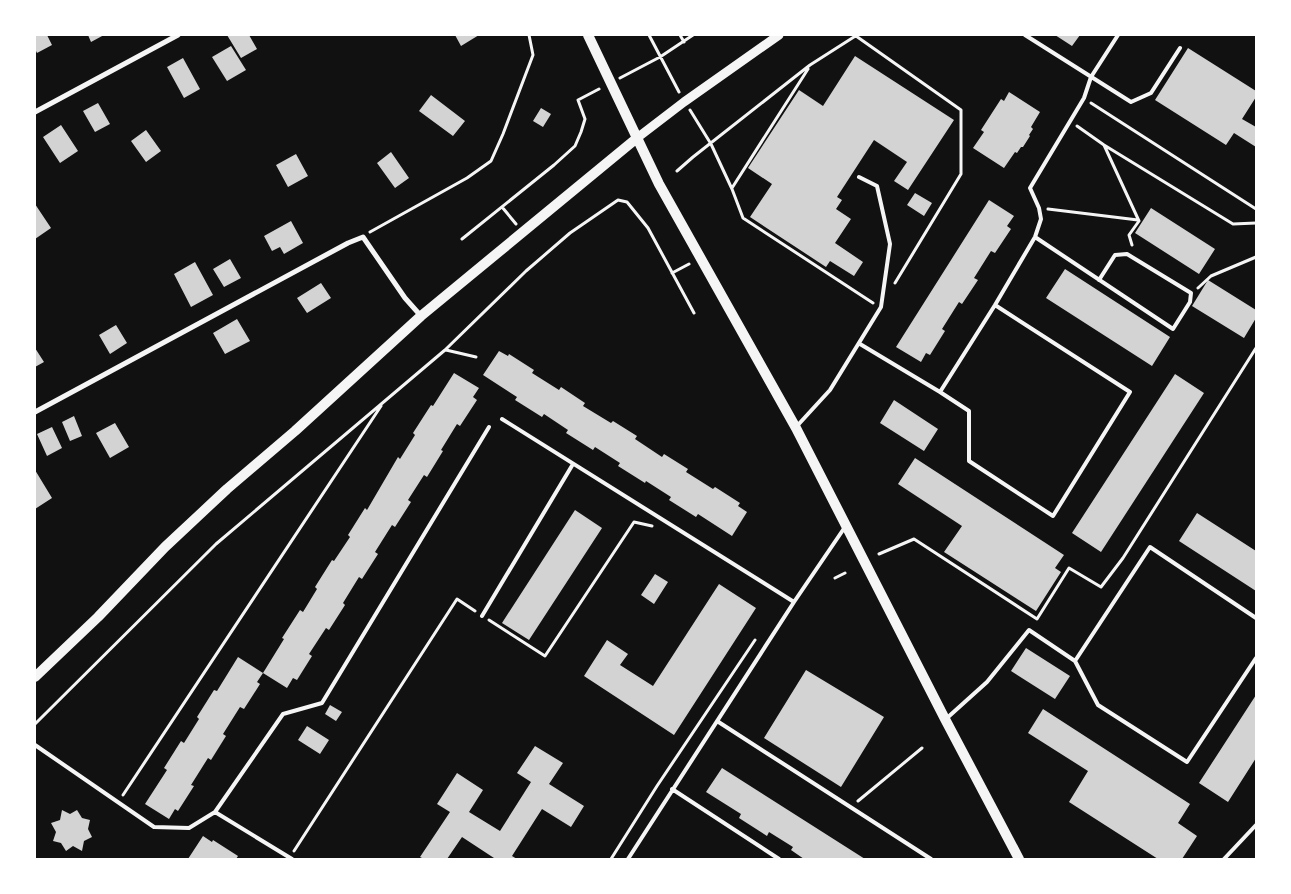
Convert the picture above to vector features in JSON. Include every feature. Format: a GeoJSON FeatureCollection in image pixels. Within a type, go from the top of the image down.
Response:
{"type":"FeatureCollection","features":[{"type":"Feature","properties":{"kind":"main road"},"geometry":{"type":"LineString","coordinates":[[588,35],[659,184],[796,428],[1019,859]]}},
{"type":"Feature","properties":{"kind":"main road"},"geometry":{"type":"LineString","coordinates":[[35,677],[220,496],[295,431],[420,316],[637,138]]}},
{"type":"Feature","properties":{"kind":"street"},"geometry":{"type":"LineString","coordinates":[[35,112],[178,35]]}},
{"type":"Feature","properties":{"kind":"street"},"geometry":{"type":"LineString","coordinates":[[637,138],[684,102],[780,35]]}},
{"type":"Feature","properties":{"kind":"street"},"geometry":{"type":"LineString","coordinates":[[35,412],[348,243],[363,237],[405,298],[420,316]]}},
{"type":"Feature","properties":{"kind":"lane"},"geometry":{"type":"LineString","coordinates":[[1025,35],[1131,102],[1151,93],[1180,48]]}},
{"type":"Feature","properties":{"kind":"lane"},"geometry":{"type":"LineString","coordinates":[[940,392],[1035,237],[1041,220],[1039,208],[1030,188],[1084,98],[1091,77],[1118,35]]}},
{"type":"Feature","properties":{"kind":"lane"},"geometry":{"type":"LineString","coordinates":[[796,428],[830,390],[860,344],[880,307],[890,244],[878,186],[859,177]]}},
{"type":"Feature","properties":{"kind":"lane"},"geometry":{"type":"LineString","coordinates":[[1035,237],[1173,329],[1190,302],[1191,293],[1127,254],[1115,255],[1100,280]]}},
{"type":"Feature","properties":{"kind":"lane"},"geometry":{"type":"LineString","coordinates":[[860,344],[969,411],[969,461],[1053,516],[1130,392],[995,305]]}},
{"type":"Feature","properties":{"kind":"lane"},"geometry":{"type":"LineString","coordinates":[[502,419],[794,602]]}},
{"type":"Feature","properties":{"kind":"lane"},"geometry":{"type":"LineString","coordinates":[[35,745],[154,827],[189,828],[215,812],[283,714],[322,703],[490,427]]}},
{"type":"Feature","properties":{"kind":"lane"},"geometry":{"type":"LineString","coordinates":[[482,616],[573,464]]}},
{"type":"Feature","properties":{"kind":"lane"},"geometry":{"type":"LineString","coordinates":[[628,859],[846,525]]}},
{"type":"Feature","properties":{"kind":"lane"},"geometry":{"type":"LineString","coordinates":[[1075,661],[1150,547],[1256,618]]}},
{"type":"Feature","properties":{"kind":"lane"},"geometry":{"type":"LineString","coordinates":[[945,719],[987,682],[1029,630],[1075,661],[1098,705],[1187,762],[1256,658]]}},
{"type":"Feature","properties":{"kind":"lane"},"geometry":{"type":"LineString","coordinates":[[717,721],[931,859]]}},
{"type":"Feature","properties":{"kind":"lane"},"geometry":{"type":"LineString","coordinates":[[672,790],[779,859]]}},
{"type":"Feature","properties":{"kind":"lane"},"geometry":{"type":"LineString","coordinates":[[215,812],[291,858]]}},
{"type":"Feature","properties":{"kind":"lane"},"geometry":{"type":"LineString","coordinates":[[1224,859],[1256,825]]}},
{"type":"Feature","properties":{"kind":"path"},"geometry":{"type":"LineString","coordinates":[[363,237],[468,178],[491,161],[533,56],[529,35]]}},
{"type":"Feature","properties":{"kind":"path"},"geometry":{"type":"LineString","coordinates":[[680,35],[684,42]]}},
{"type":"Feature","properties":{"kind":"path"},"geometry":{"type":"LineString","coordinates":[[462,239],[575,146],[585,119],[578,100],[632,72],[693,35]]}},
{"type":"Feature","properties":{"kind":"path"},"geometry":{"type":"LineString","coordinates":[[677,172],[693,156],[810,65],[857,35],[960,110],[961,174],[880,307],[742,218],[732,189],[810,65]]}},
{"type":"Feature","properties":{"kind":"path"},"geometry":{"type":"LineString","coordinates":[[1084,98],[1256,209]]}},
{"type":"Feature","properties":{"kind":"path"},"geometry":{"type":"LineString","coordinates":[[1070,121],[1104,145],[1233,224],[1256,223]]}},
{"type":"Feature","properties":{"kind":"path"},"geometry":{"type":"LineString","coordinates":[[1104,145],[1139,220]]}},
{"type":"Feature","properties":{"kind":"path"},"geometry":{"type":"LineString","coordinates":[[35,724],[216,544],[445,350],[526,271],[570,233],[618,200],[627,202],[648,228],[694,313]]}},
{"type":"Feature","properties":{"kind":"path"},"geometry":{"type":"LineString","coordinates":[[502,207],[522,232]]}},
{"type":"Feature","properties":{"kind":"path"},"geometry":{"type":"LineString","coordinates":[[1039,208],[1139,220]]}},
{"type":"Feature","properties":{"kind":"path"},"geometry":{"type":"LineString","coordinates":[[1131,244],[1129,235],[1139,220]]}},
{"type":"Feature","properties":{"kind":"path"},"geometry":{"type":"LineString","coordinates":[[1191,284],[1198,288],[1211,276],[1256,257]]}},
{"type":"Feature","properties":{"kind":"path"},"geometry":{"type":"LineString","coordinates":[[672,273],[700,258]]}},
{"type":"Feature","properties":{"kind":"path"},"geometry":{"type":"LineString","coordinates":[[879,554],[914,539],[1037,619],[1069,568],[1101,587],[1128,550],[1256,348]]}},
{"type":"Feature","properties":{"kind":"path"},"geometry":{"type":"LineString","coordinates":[[445,350],[476,357]]}},
{"type":"Feature","properties":{"kind":"path"},"geometry":{"type":"LineString","coordinates":[[124,795],[384,402]]}},
{"type":"Feature","properties":{"kind":"path"},"geometry":{"type":"LineString","coordinates":[[291,858],[457,599],[544,656],[634,522],[659,528]]}},
{"type":"Feature","properties":{"kind":"path"},"geometry":{"type":"LineString","coordinates":[[835,578],[845,573]]}},
{"type":"Feature","properties":{"kind":"path"},"geometry":{"type":"LineString","coordinates":[[612,859],[663,778],[756,639]]}},
{"type":"Feature","properties":{"kind":"path"},"geometry":{"type":"LineString","coordinates":[[857,801],[922,748]]}},
{"type":"Feature","properties":{"kind":"building"},"geometry":{"type":"Polygon","coordinates":[[[35,35],[47,35],[52,45],[37,53],[35,49],[35,35]]]}},
{"type":"Feature","properties":{"kind":"building"},"geometry":{"type":"Polygon","coordinates":[[[88,35],[104,35],[91,42],[88,35]]]}},
{"type":"Feature","properties":{"kind":"building"},"geometry":{"type":"Polygon","coordinates":[[[227,35],[249,35],[257,49],[241,58],[227,35]]]}},
{"type":"Feature","properties":{"kind":"building"},"geometry":{"type":"Polygon","coordinates":[[[455,35],[479,35],[461,46],[455,35]]]}},
{"type":"Feature","properties":{"kind":"building"},"geometry":{"type":"Polygon","coordinates":[[[1055,35],[1080,35],[1072,46],[1055,35]]]}},
{"type":"Feature","properties":{"kind":"building"},"geometry":{"type":"Polygon","coordinates":[[[231,46],[246,70],[227,81],[212,57],[231,46]]]}},
{"type":"Feature","properties":{"kind":"building"},"geometry":{"type":"Polygon","coordinates":[[[1188,48],[1256,91],[1256,97],[1242,119],[1256,127],[1256,147],[1234,133],[1226,145],[1155,100],[1188,48]]]}},
{"type":"Feature","properties":{"kind":"building"},"geometry":{"type":"Polygon","coordinates":[[[855,56],[954,120],[908,190],[894,181],[907,162],[874,140],[837,197],[842,200],[836,209],[851,219],[835,243],[863,262],[854,276],[830,261],[826,267],[750,217],[772,184],[748,168],[799,90],[823,106],[855,56]]]}},
{"type":"Feature","properties":{"kind":"building"},"geometry":{"type":"Polygon","coordinates":[[[183,58],[200,89],[184,98],[167,67],[183,58]]]}},
{"type":"Feature","properties":{"kind":"building"},"geometry":{"type":"Polygon","coordinates":[[[1009,92],[1040,112],[1031,127],[1033,129],[1023,147],[1017,153],[1015,152],[1004,168],[973,148],[984,132],[981,130],[1001,99],[1004,101],[1009,92]]]}},
{"type":"Feature","properties":{"kind":"building"},"geometry":{"type":"Polygon","coordinates":[[[431,95],[465,121],[453,136],[419,111],[431,95]]]}},
{"type":"Feature","properties":{"kind":"building"},"geometry":{"type":"Polygon","coordinates":[[[98,103],[110,124],[95,132],[83,111],[98,103]]]}},
{"type":"Feature","properties":{"kind":"building"},"geometry":{"type":"Polygon","coordinates":[[[541,108],[551,114],[543,127],[533,121],[541,108]]]}},
{"type":"Feature","properties":{"kind":"building"},"geometry":{"type":"Polygon","coordinates":[[[61,125],[78,151],[60,163],[43,137],[61,125]]]}},
{"type":"Feature","properties":{"kind":"building"},"geometry":{"type":"Polygon","coordinates":[[[146,130],[161,151],[146,162],[131,141],[146,130]]]}},
{"type":"Feature","properties":{"kind":"building"},"geometry":{"type":"Polygon","coordinates":[[[391,152],[409,178],[395,188],[377,163],[391,152]]]}},
{"type":"Feature","properties":{"kind":"building"},"geometry":{"type":"Polygon","coordinates":[[[296,154],[308,176],[288,187],[276,165],[296,154]]]}},
{"type":"Feature","properties":{"kind":"building"},"geometry":{"type":"Polygon","coordinates":[[[915,193],[932,203],[924,216],[907,205],[915,193]]]}},
{"type":"Feature","properties":{"kind":"building"},"geometry":{"type":"Polygon","coordinates":[[[989,200],[1014,216],[1007,226],[1011,229],[995,253],[991,251],[974,278],[978,280],[962,304],[959,302],[942,329],[945,331],[930,355],[926,353],[921,362],[896,347],[989,200]]]}},
{"type":"Feature","properties":{"kind":"building"},"geometry":{"type":"Polygon","coordinates":[[[35,204],[51,228],[35,239],[35,204]]]}},
{"type":"Feature","properties":{"kind":"building"},"geometry":{"type":"Polygon","coordinates":[[[1151,208],[1215,249],[1199,274],[1135,233],[1151,208]]]}},
{"type":"Feature","properties":{"kind":"building"},"geometry":{"type":"Polygon","coordinates":[[[291,221],[303,243],[284,254],[280,247],[272,251],[264,236],[291,221]]]}},
{"type":"Feature","properties":{"kind":"building"},"geometry":{"type":"Polygon","coordinates":[[[230,259],[241,278],[224,287],[213,269],[230,259]]]}},
{"type":"Feature","properties":{"kind":"building"},"geometry":{"type":"Polygon","coordinates":[[[195,262],[213,295],[191,307],[174,274],[195,262]]]}},
{"type":"Feature","properties":{"kind":"building"},"geometry":{"type":"Polygon","coordinates":[[[1065,269],[1170,337],[1152,366],[1046,298],[1065,269]]]}},
{"type":"Feature","properties":{"kind":"building"},"geometry":{"type":"Polygon","coordinates":[[[1208,280],[1256,310],[1256,318],[1244,338],[1192,306],[1208,280]]]}},
{"type":"Feature","properties":{"kind":"building"},"geometry":{"type":"Polygon","coordinates":[[[321,283],[331,298],[307,313],[297,298],[321,283]]]}},
{"type":"Feature","properties":{"kind":"building"},"geometry":{"type":"Polygon","coordinates":[[[237,319],[250,341],[225,354],[213,333],[237,319]]]}},
{"type":"Feature","properties":{"kind":"building"},"geometry":{"type":"Polygon","coordinates":[[[116,325],[127,343],[110,354],[99,335],[116,325]]]}},
{"type":"Feature","properties":{"kind":"building"},"geometry":{"type":"Polygon","coordinates":[[[35,348],[44,362],[35,367],[35,348]]]}},
{"type":"Feature","properties":{"kind":"building"},"geometry":{"type":"Polygon","coordinates":[[[499,351],[508,356],[509,354],[534,370],[532,373],[559,390],[561,387],[585,403],[583,406],[637,436],[635,439],[662,457],[664,454],[688,469],[686,472],[740,503],[738,506],[747,512],[732,536],[698,514],[696,517],[669,500],[671,497],[618,466],[620,463],[595,447],[593,450],[566,433],[568,430],[544,414],[542,417],[515,400],[517,397],[483,375],[499,351]]]}},
{"type":"Feature","properties":{"kind":"building"},"geometry":{"type":"Polygon","coordinates":[[[454,373],[479,388],[473,397],[477,400],[460,426],[457,424],[427,477],[424,475],[408,500],[411,502],[395,527],[392,525],[375,552],[378,554],[362,579],[359,577],[343,603],[345,605],[329,630],[326,628],[309,654],[312,656],[297,680],[293,678],[287,688],[263,673],[284,639],[282,638],[300,610],[303,612],[317,589],[315,587],[332,560],[334,561],[350,537],[348,535],[365,508],[367,510],[398,457],[400,459],[415,435],[413,433],[454,373]]]}},
{"type":"Feature","properties":{"kind":"building"},"geometry":{"type":"Polygon","coordinates":[[[1175,374],[1204,393],[1101,552],[1072,533],[1175,374]]]}},
{"type":"Feature","properties":{"kind":"building"},"geometry":{"type":"Polygon","coordinates":[[[894,400],[938,429],[924,451],[880,423],[894,400]]]}},
{"type":"Feature","properties":{"kind":"building"},"geometry":{"type":"Polygon","coordinates":[[[74,416],[82,436],[70,441],[62,422],[74,416]]]}},
{"type":"Feature","properties":{"kind":"building"},"geometry":{"type":"Polygon","coordinates":[[[115,423],[129,447],[110,458],[96,433],[115,423]]]}},
{"type":"Feature","properties":{"kind":"building"},"geometry":{"type":"Polygon","coordinates":[[[52,427],[62,448],[47,456],[37,434],[52,427]]]}},
{"type":"Feature","properties":{"kind":"building"},"geometry":{"type":"Polygon","coordinates":[[[915,458],[1064,555],[1055,568],[1061,572],[1036,611],[944,552],[962,526],[898,484],[915,458]]]}},
{"type":"Feature","properties":{"kind":"building"},"geometry":{"type":"Polygon","coordinates":[[[35,470],[52,498],[35,509],[35,470]]]}},
{"type":"Feature","properties":{"kind":"building"},"geometry":{"type":"Polygon","coordinates":[[[575,510],[602,528],[529,640],[502,623],[575,510]]]}},
{"type":"Feature","properties":{"kind":"building"},"geometry":{"type":"Polygon","coordinates":[[[1197,513],[1256,551],[1256,591],[1179,541],[1197,513]]]}},
{"type":"Feature","properties":{"kind":"building"},"geometry":{"type":"Polygon","coordinates":[[[655,574],[668,582],[654,604],[641,595],[655,574]]]}},
{"type":"Feature","properties":{"kind":"building"},"geometry":{"type":"Polygon","coordinates":[[[719,584],[756,608],[674,735],[584,676],[607,640],[628,654],[620,665],[653,686],[719,584]]]}},
{"type":"Feature","properties":{"kind":"building"},"geometry":{"type":"Polygon","coordinates":[[[1026,648],[1070,676],[1055,699],[1011,671],[1026,648]]]}},
{"type":"Feature","properties":{"kind":"building"},"geometry":{"type":"Polygon","coordinates":[[[238,657],[263,673],[257,682],[260,684],[244,709],[240,707],[223,734],[226,736],[211,760],[208,758],[191,785],[194,786],[178,811],[175,809],[169,819],[145,804],[167,770],[164,768],[181,741],[184,743],[199,719],[197,717],[214,690],[217,691],[238,657]]]}},
{"type":"Feature","properties":{"kind":"building"},"geometry":{"type":"Polygon","coordinates":[[[806,670],[884,717],[841,787],[764,738],[806,670]]]}},
{"type":"Feature","properties":{"kind":"building"},"geometry":{"type":"Polygon","coordinates":[[[1256,695],[1256,758],[1228,802],[1199,783],[1256,695]]]}},
{"type":"Feature","properties":{"kind":"building"},"geometry":{"type":"Polygon","coordinates":[[[330,705],[342,712],[336,721],[325,714],[330,705]]]}},
{"type":"Feature","properties":{"kind":"building"},"geometry":{"type":"Polygon","coordinates":[[[1043,709],[1190,804],[1178,823],[1197,836],[1182,859],[1158,859],[1069,802],[1088,771],[1028,733],[1043,709]]]}},
{"type":"Feature","properties":{"kind":"building"},"geometry":{"type":"Polygon","coordinates":[[[307,726],[329,740],[320,754],[298,740],[307,726]]]}},
{"type":"Feature","properties":{"kind":"building"},"geometry":{"type":"Polygon","coordinates":[[[535,746],[563,763],[549,784],[584,806],[571,827],[542,809],[512,856],[517,859],[493,859],[462,837],[447,859],[424,859],[420,857],[450,812],[437,804],[457,773],[483,790],[469,812],[500,831],[531,782],[517,773],[535,746]]]}},
{"type":"Feature","properties":{"kind":"building"},"geometry":{"type":"Polygon","coordinates":[[[722,768],[865,859],[804,859],[791,850],[793,847],[769,832],[767,836],[739,818],[741,814],[706,792],[722,768]]]}},
{"type":"Feature","properties":{"kind":"building"},"geometry":{"type":"Polygon","coordinates":[[[62,810],[70,814],[77,810],[82,818],[90,820],[88,829],[92,837],[84,841],[82,851],[73,846],[66,851],[61,843],[53,841],[56,832],[51,823],[60,820],[62,810]]]}},
{"type":"Feature","properties":{"kind":"building"},"geometry":{"type":"Polygon","coordinates":[[[203,836],[238,856],[236,859],[188,859],[203,836]]]}}]}
